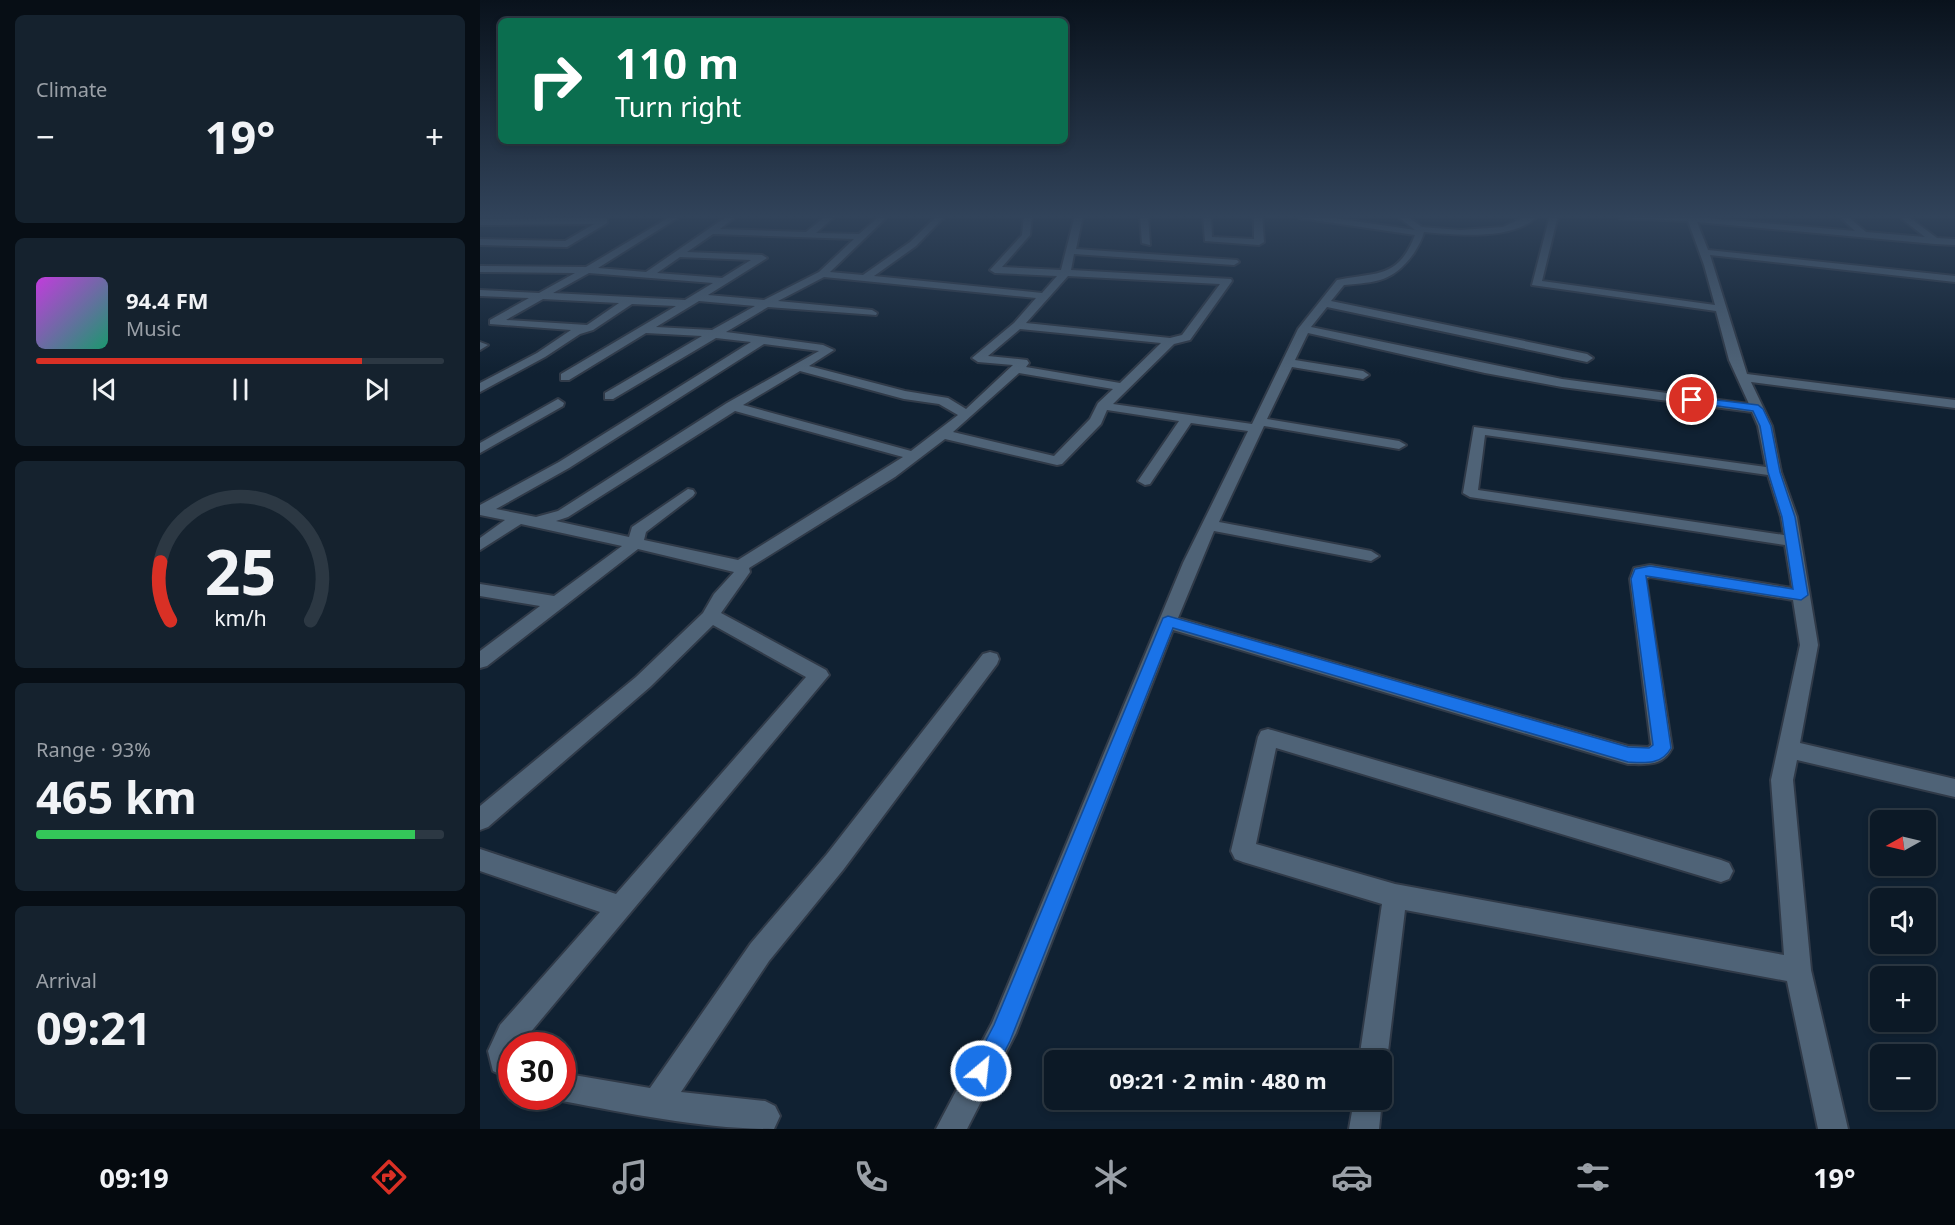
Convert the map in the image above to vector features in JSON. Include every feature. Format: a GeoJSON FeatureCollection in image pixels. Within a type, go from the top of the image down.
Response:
{"type":"FeatureCollection","features":[{"type":"Feature","properties":{"kind":"street"},"geometry":{"type":"LineString","coordinates":[[480,268],[588,270],[721,281]]}},
{"type":"Feature","properties":{"kind":"street"},"geometry":{"type":"LineString","coordinates":[[494,322],[592,268]]}},
{"type":"Feature","properties":{"kind":"street"},"geometry":{"type":"LineString","coordinates":[[646,276],[658,268]]}},
{"type":"Feature","properties":{"kind":"street"},"geometry":{"type":"LineString","coordinates":[[565,377],[745,268]]}},
{"type":"Feature","properties":{"kind":"street"},"geometry":{"type":"LineString","coordinates":[[609,396],[765,304],[822,274],[829,268]]}},
{"type":"Feature","properties":{"kind":"street"},"geometry":{"type":"LineString","coordinates":[[864,279],[880,268]]}},
{"type":"Feature","properties":{"kind":"street"},"geometry":{"type":"LineString","coordinates":[[997,268],[995,270],[1227,281],[1186,338],[1170,341],[1018,325]]}},
{"type":"Feature","properties":{"kind":"street"},"geometry":{"type":"LineString","coordinates":[[481,510],[527,522],[740,566],[890,474],[967,415],[1023,363],[978,358],[1018,325],[1065,273],[1066,268]]}},
{"type":"Feature","properties":{"kind":"street"},"geometry":{"type":"LineString","coordinates":[[951,1129],[1002,1033],[1209,525],[1304,329],[1341,282],[1387,276],[1398,268]]}},
{"type":"Feature","properties":{"kind":"street"},"geometry":{"type":"LineString","coordinates":[[1540,268],[1536,283],[1722,309]]}},
{"type":"Feature","properties":{"kind":"street"},"geometry":{"type":"LineString","coordinates":[[1709,268],[1735,360],[1765,426],[1774,472],[1789,517],[1809,645],[1782,780],[1798,970],[1833,1129]]}},
{"type":"Feature","properties":{"kind":"street"},"geometry":{"type":"LineString","coordinates":[[1850,268],[1955,279]]}},
{"type":"Feature","properties":{"kind":"street"},"geometry":{"type":"LineString","coordinates":[[822,274],[1043,296]]}},
{"type":"Feature","properties":{"kind":"street"},"geometry":{"type":"LineString","coordinates":[[480,294],[544,294],[690,300],[872,313]]}},
{"type":"Feature","properties":{"kind":"street"},"geometry":{"type":"LineString","coordinates":[[480,388],[541,355],[576,332],[590,328],[632,299]]}},
{"type":"Feature","properties":{"kind":"street"},"geometry":{"type":"LineString","coordinates":[[1324,303],[1587,358]]}},
{"type":"Feature","properties":{"kind":"street"},"geometry":{"type":"LineString","coordinates":[[480,322],[590,328]]}},
{"type":"Feature","properties":{"kind":"street"},"geometry":{"type":"LineString","coordinates":[[480,545],[527,522],[562,514],[732,406],[790,371],[802,368],[828,350],[715,334],[643,329]]}},
{"type":"Feature","properties":{"kind":"street"},"geometry":{"type":"LineString","coordinates":[[1304,329],[1485,369],[1562,383],[1758,409]]}},
{"type":"Feature","properties":{"kind":"street"},"geometry":{"type":"LineString","coordinates":[[481,510],[564,465],[762,340]]}},
{"type":"Feature","properties":{"kind":"street"},"geometry":{"type":"LineString","coordinates":[[942,434],[1058,461],[1096,422],[1103,406],[1170,341]]}},
{"type":"Feature","properties":{"kind":"street"},"geometry":{"type":"LineString","coordinates":[[1289,363],[1363,375]]}},
{"type":"Feature","properties":{"kind":"street"},"geometry":{"type":"LineString","coordinates":[[802,368],[904,395],[943,401],[967,415]]}},
{"type":"Feature","properties":{"kind":"street"},"geometry":{"type":"LineString","coordinates":[[1017,369],[1123,387]]}},
{"type":"Feature","properties":{"kind":"street"},"geometry":{"type":"LineString","coordinates":[[1743,377],[1955,404]]}},
{"type":"Feature","properties":{"kind":"street"},"geometry":{"type":"LineString","coordinates":[[480,449],[558,403]]}},
{"type":"Feature","properties":{"kind":"street"},"geometry":{"type":"LineString","coordinates":[[732,406],[913,456]]}},
{"type":"Feature","properties":{"kind":"street"},"geometry":{"type":"LineString","coordinates":[[1103,406],[1187,419],[1256,424],[1399,445]]}},
{"type":"Feature","properties":{"kind":"street"},"geometry":{"type":"LineString","coordinates":[[1145,481],[1187,419]]}},
{"type":"Feature","properties":{"kind":"street"},"geometry":{"type":"LineString","coordinates":[[1774,472],[1479,430],[1470,493],[1792,541]]}},
{"type":"Feature","properties":{"kind":"street"},"geometry":{"type":"LineString","coordinates":[[480,661],[636,543],[638,530],[688,493]]}},
{"type":"Feature","properties":{"kind":"street"},"geometry":{"type":"LineString","coordinates":[[1209,525],[1371,556]]}},
{"type":"Feature","properties":{"kind":"street"},"geometry":{"type":"LineString","coordinates":[[480,820],[643,682],[711,616],[715,603],[734,585],[742,572],[740,566]]}},
{"type":"Feature","properties":{"kind":"street"},"geometry":{"type":"LineString","coordinates":[[1168,622],[1628,755],[1652,756],[1662,748],[1638,579],[1640,572],[1650,571],[1801,595]]}},
{"type":"Feature","properties":{"kind":"street"},"geometry":{"type":"LineString","coordinates":[[480,590],[557,603]]}},
{"type":"Feature","properties":{"kind":"street"},"geometry":{"type":"LineString","coordinates":[[513,1032],[819,675],[711,616]]}},
{"type":"Feature","properties":{"kind":"street"},"geometry":{"type":"LineString","coordinates":[[656,1104],[760,952],[835,862],[990,659]]}},
{"type":"Feature","properties":{"kind":"street"},"geometry":{"type":"LineString","coordinates":[[1721,871],[1268,737],[1243,851],[1395,896],[1798,970]]}},
{"type":"Feature","properties":{"kind":"street"},"geometry":{"type":"LineString","coordinates":[[1788,749],[1955,788]]}},
{"type":"Feature","properties":{"kind":"street"},"geometry":{"type":"LineString","coordinates":[[480,860],[621,907]]}},
{"type":"Feature","properties":{"kind":"street"},"geometry":{"type":"LineString","coordinates":[[1374,1050],[1395,896]]}},
{"type":"Feature","properties":{"kind":"street"},"geometry":{"type":"LineString","coordinates":[[576,1090],[656,1104],[765,1116],[758,1129]]}},
{"type":"Feature","properties":{"kind":"street"},"geometry":{"type":"LineString","coordinates":[[1364,1129],[1367,1110]]}},
{"type":"Feature","properties":{"kind":"route"},"geometry":{"type":"LineString","coordinates":[[981,1071],[1002,1033],[1168,622],[1628,755],[1652,756],[1662,748],[1638,579],[1640,572],[1650,571],[1801,595],[1789,517],[1774,472],[1765,426],[1758,409],[1692,400]]}}]}
